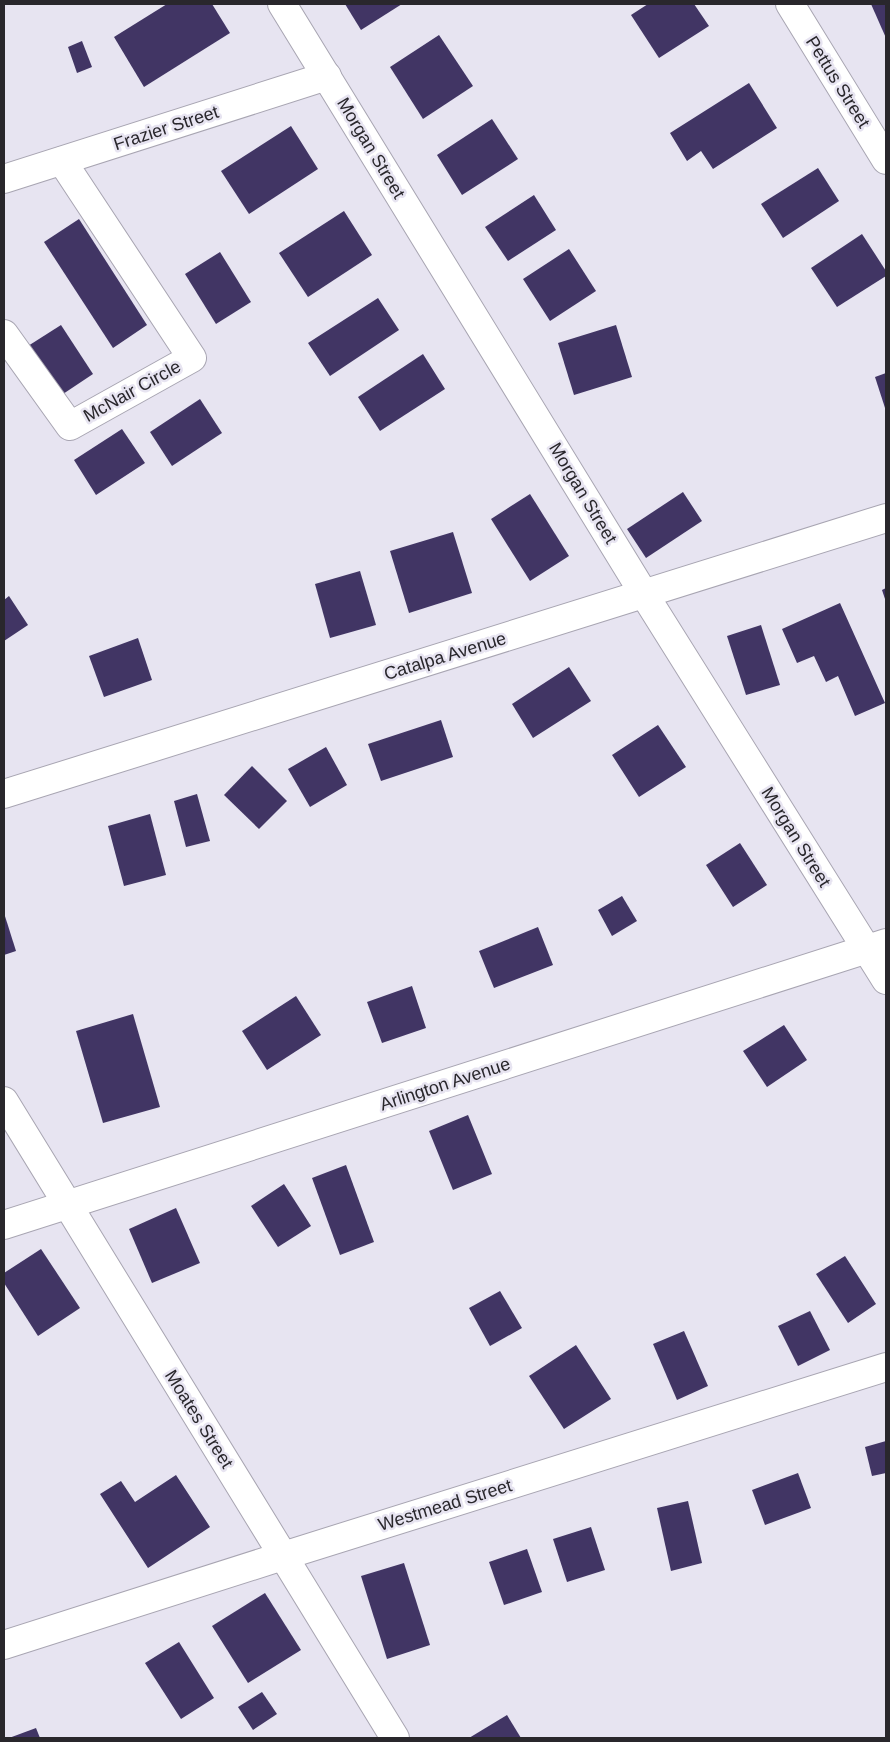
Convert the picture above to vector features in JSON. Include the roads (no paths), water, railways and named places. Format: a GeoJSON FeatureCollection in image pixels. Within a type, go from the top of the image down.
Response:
{"type":"FeatureCollection","features":[{"type":"Feature","properties":{"kind":"street","name":"Morgan Street"},"geometry":{"type":"LineString","coordinates":[[282,4],[644,594],[876,946],[886,980]]}},
{"type":"Feature","properties":{"kind":"street","name":"Pettus Street"},"geometry":{"type":"LineString","coordinates":[[790,4],[886,160]]}},
{"type":"Feature","properties":{"kind":"street","name":"Frazier Street"},"geometry":{"type":"LineString","coordinates":[[4,179],[327,76]]}},
{"type":"Feature","properties":{"kind":"street","name":"McNair Circle"},"geometry":{"type":"LineString","coordinates":[[4,334],[70,426],[192,358],[62,161]]}},
{"type":"Feature","properties":{"kind":"street","name":"Catalpa Avenue"},"geometry":{"type":"LineString","coordinates":[[4,794],[886,518]]}},
{"type":"Feature","properties":{"kind":"street","name":"Arlington Avenue"},"geometry":{"type":"LineString","coordinates":[[4,1225],[876,946]]}},
{"type":"Feature","properties":{"kind":"street","name":"Moates Street"},"geometry":{"type":"LineString","coordinates":[[4,1100],[395,1738]]}},
{"type":"Feature","properties":{"kind":"street","name":"Westmead Street"},"geometry":{"type":"LineString","coordinates":[[4,1645],[886,1367]]}}]}
